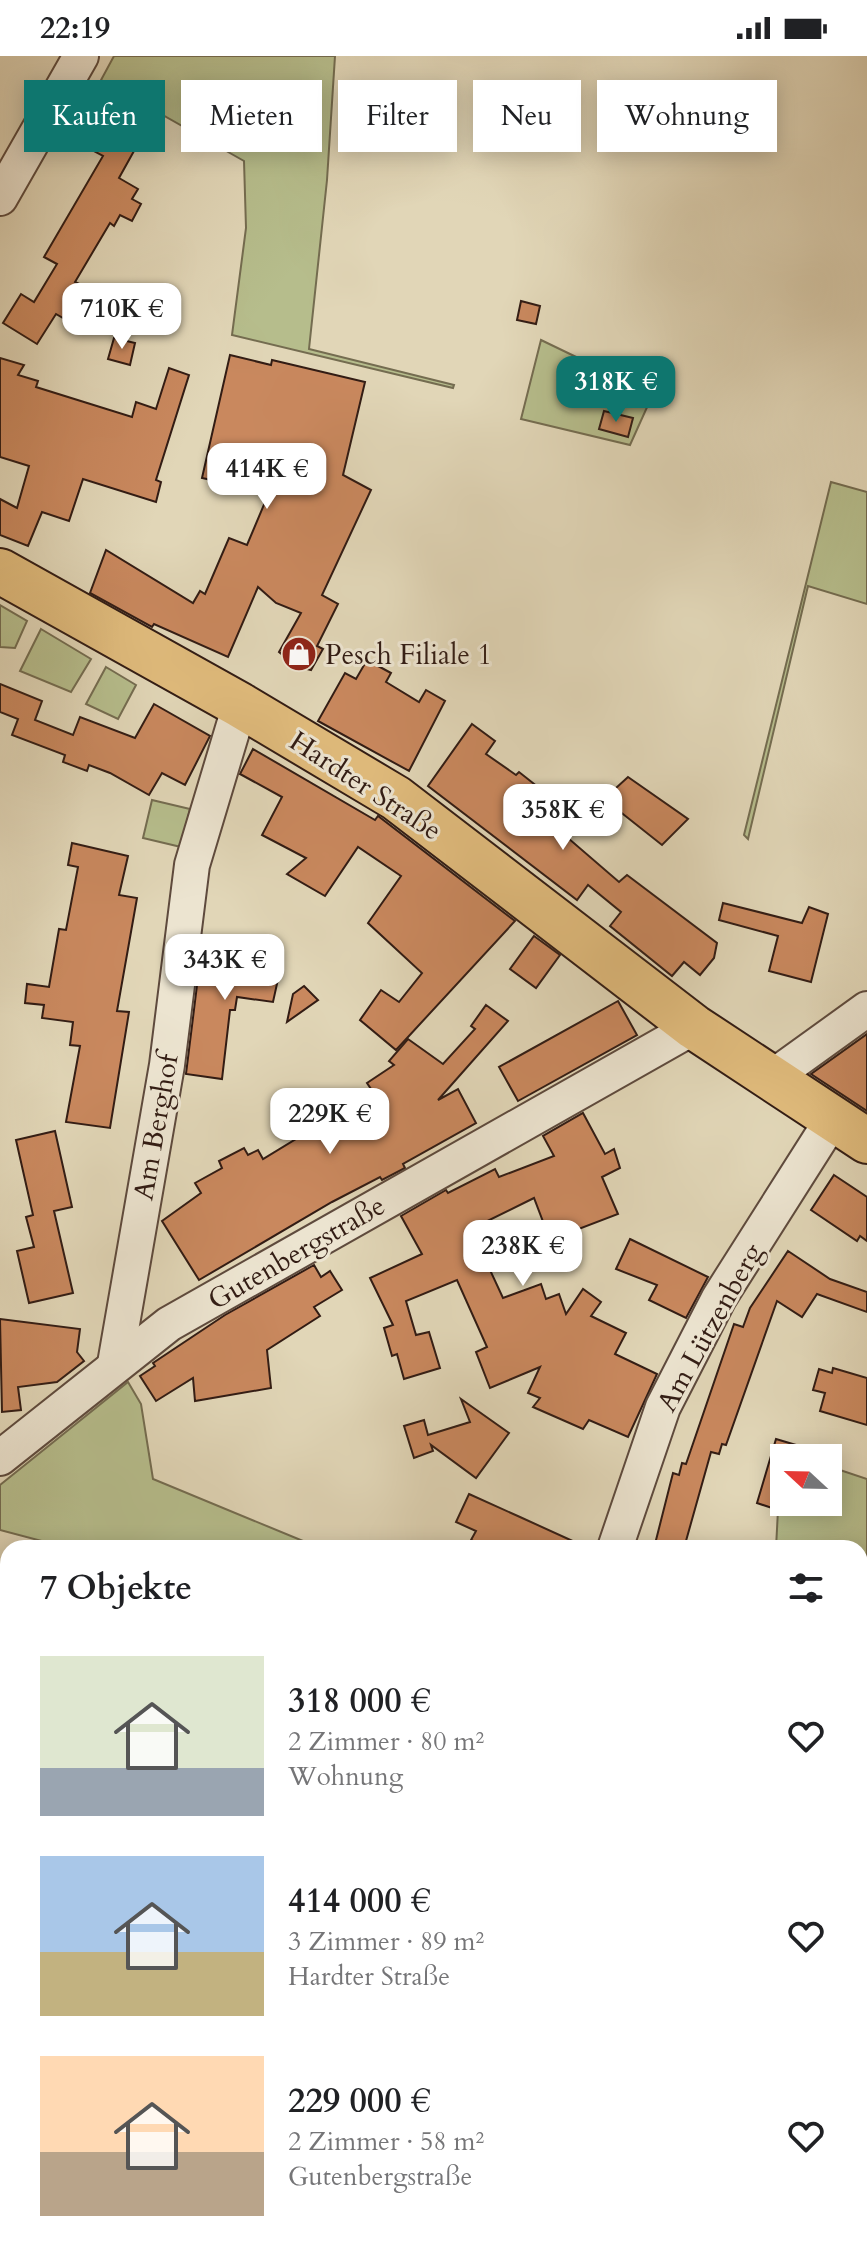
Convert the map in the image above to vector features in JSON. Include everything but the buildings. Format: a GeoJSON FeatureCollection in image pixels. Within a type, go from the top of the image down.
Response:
{"type":"FeatureCollection","features":[{"type":"Feature","properties":{"kind":"main road","name":"Hardter Straße"},"geometry":{"type":"LineString","coordinates":[[0,571],[240,705],[396,798],[694,1027],[850,1130]]}},
{"type":"Feature","properties":{"kind":"street"},"geometry":{"type":"LineString","coordinates":[[0,198],[81,56]]}},
{"type":"Feature","properties":{"kind":"street","name":"Am Berghof"},"geometry":{"type":"LineString","coordinates":[[115,1364],[167,1065],[192,865],[240,705]]}},
{"type":"Feature","properties":{"kind":"street"},"geometry":{"type":"LineString","coordinates":[[770,1079],[867,1009]]}},
{"type":"Feature","properties":{"kind":"street","name":"Gutenbergstraße"},"geometry":{"type":"LineString","coordinates":[[0,1458],[169,1324],[694,1027]]}},
{"type":"Feature","properties":{"kind":"street","name":"Am Lützenberg"},"geometry":{"type":"LineString","coordinates":[[618,1540],[663,1407],[719,1298],[850,1130]]}},
{"type":"Feature","properties":{"kind":"green space"},"geometry":{"type":"Polygon","coordinates":[[[114,56],[335,56],[327,180],[309,349],[454,385],[453,388],[232,335],[246,228],[244,161],[228,152],[322,152],[322,80],[181,80],[181,125],[165,116],[165,80],[101,80],[114,56]]]}},
{"type":"Feature","properties":{"kind":"green space"},"geometry":{"type":"Polygon","coordinates":[[[541,340],[653,394],[630,445],[521,419],[541,340]]]}},
{"type":"Feature","properties":{"kind":"green space"},"geometry":{"type":"Polygon","coordinates":[[[831,482],[867,492],[867,604],[808,586],[748,839],[744,835],[831,482]]]}},
{"type":"Feature","properties":{"kind":"green space"},"geometry":{"type":"Polygon","coordinates":[[[0,605],[27,621],[15,648],[0,647],[0,605]]]}},
{"type":"Feature","properties":{"kind":"green space"},"geometry":{"type":"Polygon","coordinates":[[[41,629],[91,659],[71,692],[20,671],[41,629]]]}},
{"type":"Feature","properties":{"kind":"green space"},"geometry":{"type":"Polygon","coordinates":[[[106,667],[136,685],[118,719],[86,704],[106,667]]]}},
{"type":"Feature","properties":{"kind":"green space"},"geometry":{"type":"Polygon","coordinates":[[[152,800],[190,809],[181,847],[143,838],[152,800]]]}},
{"type":"Feature","properties":{"kind":"green space"},"geometry":{"type":"Polygon","coordinates":[[[128,1382],[141,1404],[153,1479],[301,1540],[38,1540],[0,1530],[0,1485],[128,1382]]]}},
{"type":"Feature","properties":{"kind":"green space"},"geometry":{"type":"Polygon","coordinates":[[[842,1471],[867,1479],[867,1540],[776,1540],[778,1516],[842,1516],[842,1471]]]}},
{"type":"Feature","properties":{"kind":"place","name":"Pesch Filiale 1"},"geometry":{"type":"Point","coordinates":[299,654]}}]}
